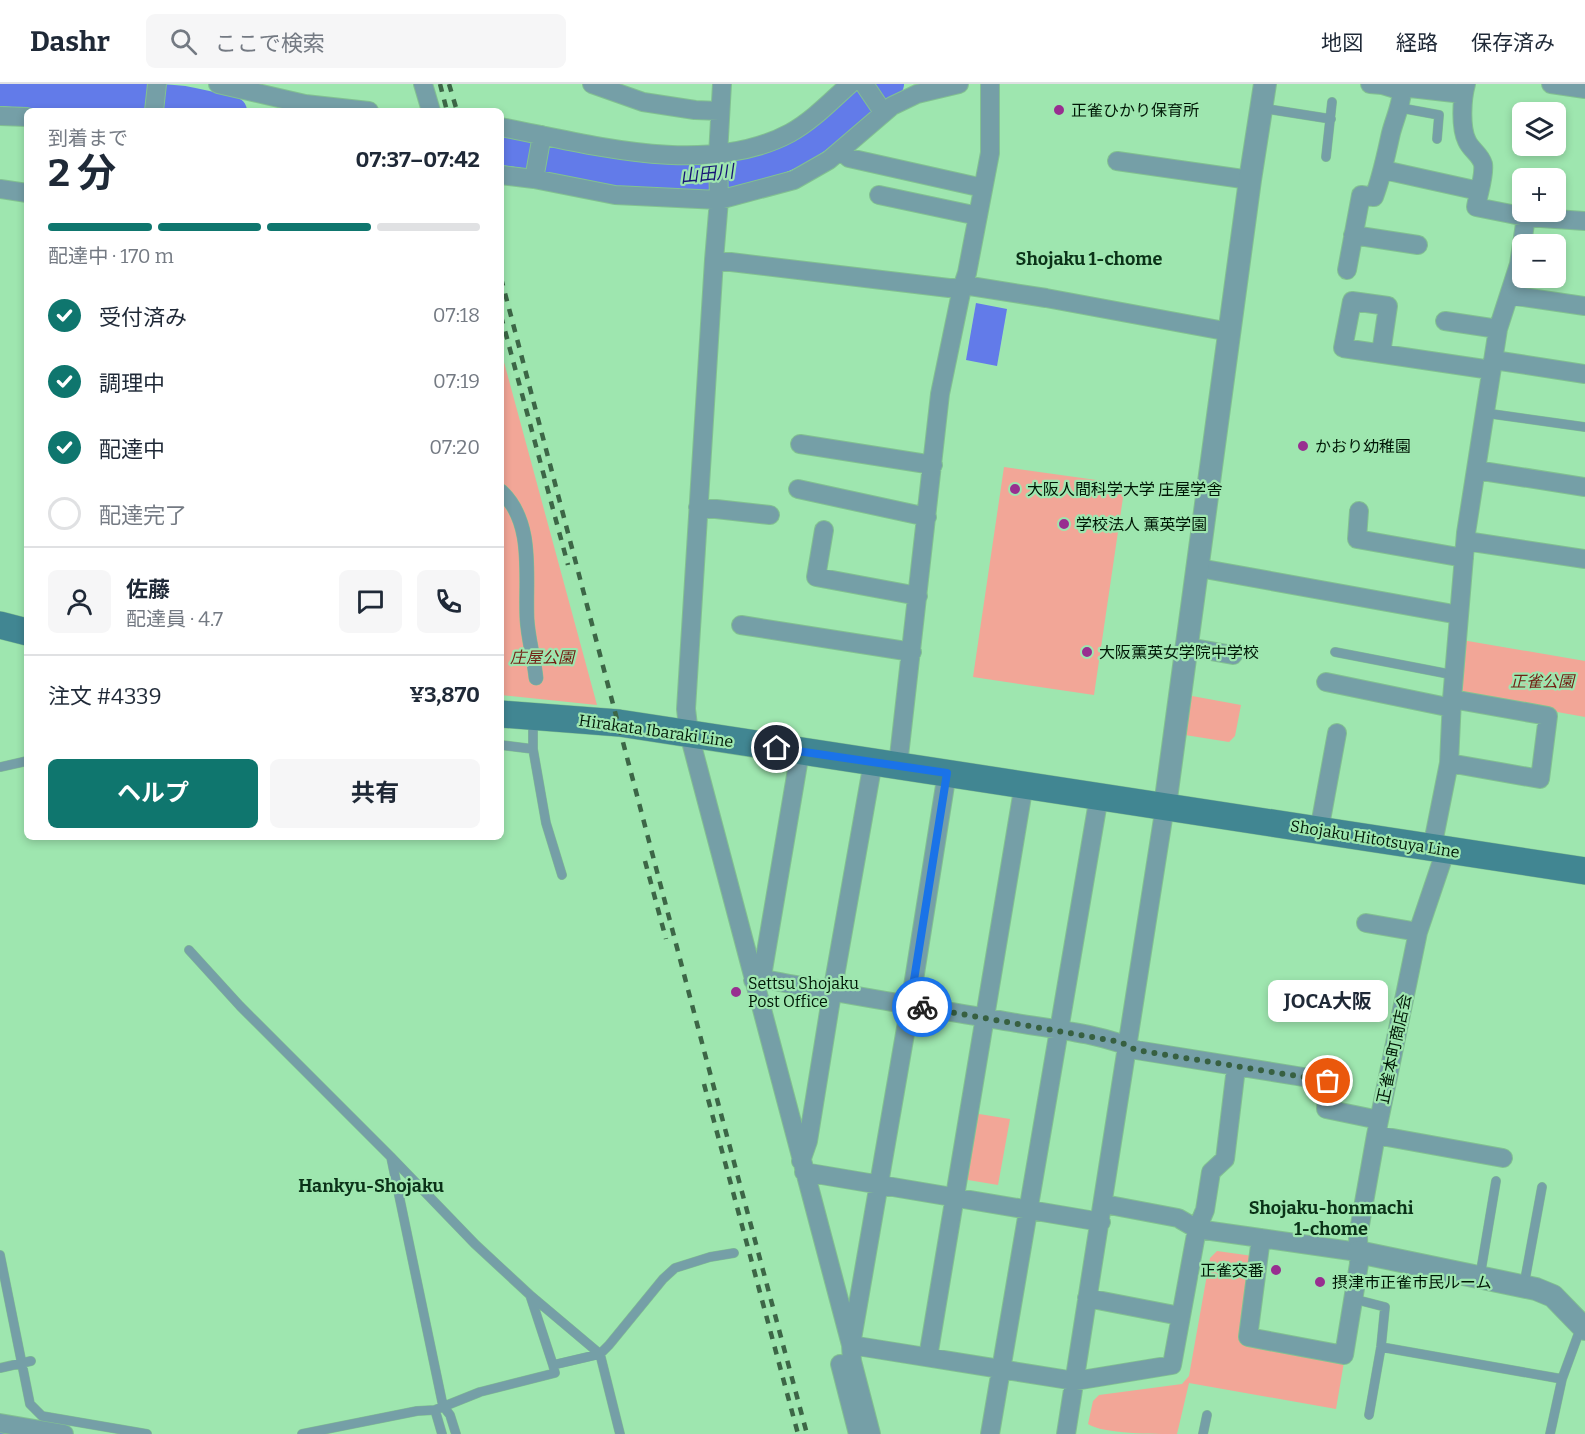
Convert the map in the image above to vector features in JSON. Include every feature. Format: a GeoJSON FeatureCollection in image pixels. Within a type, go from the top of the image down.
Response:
{"type":"FeatureCollection","features":[{"type":"Feature","properties":{"kind":"main road"},"geometry":{"type":"LineString","coordinates":[[0,625],[24,631]]}},
{"type":"Feature","properties":{"kind":"main road","name":"Hirakata Ibaraki Line"},"geometry":{"type":"LineString","coordinates":[[504,714],[619,723],[1166,806]]}},
{"type":"Feature","properties":{"kind":"main road","name":"Shojaku Hitotsuya Line"},"geometry":{"type":"LineString","coordinates":[[1166,806],[1585,871]]}},
{"type":"Feature","properties":{"kind":"street"},"geometry":{"type":"LineString","coordinates":[[154,108],[157,84]]}},
{"type":"Feature","properties":{"kind":"street"},"geometry":{"type":"LineString","coordinates":[[218,84],[242,86],[305,104],[342,108]]}},
{"type":"Feature","properties":{"kind":"street"},"geometry":{"type":"LineString","coordinates":[[423,84],[430,108]]}},
{"type":"Feature","properties":{"kind":"street"},"geometry":{"type":"LineString","coordinates":[[591,84],[643,102],[695,110],[720,111]]}},
{"type":"Feature","properties":{"kind":"street"},"geometry":{"type":"LineString","coordinates":[[722,84],[718,155],[720,200],[714,260],[686,709],[689,734],[851,1345],[852,1361],[871,1434]]}},
{"type":"Feature","properties":{"kind":"street"},"geometry":{"type":"LineString","coordinates":[[504,128],[542,138],[628,153],[718,155],[762,144],[790,133],[813,117],[850,84]]}},
{"type":"Feature","properties":{"kind":"street"},"geometry":{"type":"LineString","coordinates":[[864,84],[882,111]]}},
{"type":"Feature","properties":{"kind":"street"},"geometry":{"type":"LineString","coordinates":[[504,175],[535,174],[615,195],[720,200],[794,180],[841,151],[882,111],[918,94],[959,84]]}},
{"type":"Feature","properties":{"kind":"street"},"geometry":{"type":"LineString","coordinates":[[802,1167],[832,993],[912,652],[940,394],[967,273],[990,153],[990,84]]}},
{"type":"Feature","properties":{"kind":"street"},"geometry":{"type":"LineString","coordinates":[[1066,1434],[1166,806],[1250,180],[1265,84]]}},
{"type":"Feature","properties":{"kind":"street"},"geometry":{"type":"LineString","coordinates":[[1370,84],[1382,85],[1401,99]]}},
{"type":"Feature","properties":{"kind":"street"},"geometry":{"type":"LineString","coordinates":[[1551,84],[1585,89]]}},
{"type":"Feature","properties":{"kind":"street"},"geometry":{"type":"LineString","coordinates":[[1347,270],[1361,195],[1374,197],[1384,170],[1401,99],[1410,88],[1464,89],[1463,116],[1467,141],[1480,156],[1483,167],[1476,207],[1512,214]]}},
{"type":"Feature","properties":{"kind":"street"},"geometry":{"type":"LineString","coordinates":[[0,116],[24,117]]}},
{"type":"Feature","properties":{"kind":"street"},"geometry":{"type":"LineString","coordinates":[[535,174],[542,138]]}},
{"type":"Feature","properties":{"kind":"street"},"geometry":{"type":"LineString","coordinates":[[841,151],[849,158],[983,188]]}},
{"type":"Feature","properties":{"kind":"street"},"geometry":{"type":"LineString","coordinates":[[1117,161],[1250,180]]}},
{"type":"Feature","properties":{"kind":"street"},"geometry":{"type":"LineString","coordinates":[[1384,170],[1479,190]]}},
{"type":"Feature","properties":{"kind":"street"},"geometry":{"type":"LineString","coordinates":[[0,189],[24,193]]}},
{"type":"Feature","properties":{"kind":"street"},"geometry":{"type":"LineString","coordinates":[[888,203],[978,216]]}},
{"type":"Feature","properties":{"kind":"street"},"geometry":{"type":"LineString","coordinates":[[1566,220],[1585,221]]}},
{"type":"Feature","properties":{"kind":"street","name":"正雀本町商店会"},"geometry":{"type":"LineString","coordinates":[[1261,1238],[1248,1337],[1344,1355],[1359,1264],[1358,1236],[1378,1127],[1418,932],[1442,861],[1434,838],[1449,763],[1465,550],[1498,329],[1519,264],[1525,222]]}},
{"type":"Feature","properties":{"kind":"street"},"geometry":{"type":"LineString","coordinates":[[1353,235],[1418,245]]}},
{"type":"Feature","properties":{"kind":"street"},"geometry":{"type":"LineString","coordinates":[[714,260],[962,288],[970,286],[1230,332]]}},
{"type":"Feature","properties":{"kind":"street"},"geometry":{"type":"LineString","coordinates":[[1509,295],[1585,306]]}},
{"type":"Feature","properties":{"kind":"street"},"geometry":{"type":"LineString","coordinates":[[1445,321],[1498,329]]}},
{"type":"Feature","properties":{"kind":"street"},"geometry":{"type":"LineString","coordinates":[[1381,353],[1585,374]]}},
{"type":"Feature","properties":{"kind":"street"},"geometry":{"type":"LineString","coordinates":[[800,444],[933,465]]}},
{"type":"Feature","properties":{"kind":"street"},"geometry":{"type":"LineString","coordinates":[[1476,470],[1585,488]]}},
{"type":"Feature","properties":{"kind":"street"},"geometry":{"type":"LineString","coordinates":[[798,489],[927,517]]}},
{"type":"Feature","properties":{"kind":"street"},"geometry":{"type":"LineString","coordinates":[[504,494],[513,502],[525,538],[527,622],[536,678]]}},
{"type":"Feature","properties":{"kind":"street"},"geometry":{"type":"LineString","coordinates":[[698,507],[770,515]]}},
{"type":"Feature","properties":{"kind":"street"},"geometry":{"type":"LineString","coordinates":[[1359,511],[1357,539],[1585,560]]}},
{"type":"Feature","properties":{"kind":"street"},"geometry":{"type":"LineString","coordinates":[[824,530],[816,577],[918,596]]}},
{"type":"Feature","properties":{"kind":"street"},"geometry":{"type":"LineString","coordinates":[[1198,568],[1459,615]]}},
{"type":"Feature","properties":{"kind":"street"},"geometry":{"type":"LineString","coordinates":[[741,625],[912,652]]}},
{"type":"Feature","properties":{"kind":"street"},"geometry":{"type":"LineString","coordinates":[[1188,648],[1233,655]]}},
{"type":"Feature","properties":{"kind":"street"},"geometry":{"type":"LineString","coordinates":[[1326,682],[1548,716],[1540,779],[1449,763]]}},
{"type":"Feature","properties":{"kind":"street"},"geometry":{"type":"LineString","coordinates":[[1319,831],[1322,773],[1337,734]]}},
{"type":"Feature","properties":{"kind":"street"},"geometry":{"type":"LineString","coordinates":[[753,980],[762,970],[800,752]]}},
{"type":"Feature","properties":{"kind":"street"},"geometry":{"type":"LineString","coordinates":[[858,1434],[840,1365],[851,1345],[910,1005],[947,773]]}},
{"type":"Feature","properties":{"kind":"street"},"geometry":{"type":"LineString","coordinates":[[928,1357],[1024,784]]}},
{"type":"Feature","properties":{"kind":"street"},"geometry":{"type":"LineString","coordinates":[[990,1434],[1099,796]]}},
{"type":"Feature","properties":{"kind":"street"},"geometry":{"type":"LineString","coordinates":[[1366,922],[1418,932]]}},
{"type":"Feature","properties":{"kind":"street"},"geometry":{"type":"LineString","coordinates":[[753,980],[764,979],[832,993],[1058,1030],[1120,1042],[1136,1050],[1236,1068],[1328,1081],[1326,1109],[1378,1127],[1503,1158]]}},
{"type":"Feature","properties":{"kind":"street"},"geometry":{"type":"LineString","coordinates":[[851,1345],[1075,1381],[1172,1365],[1197,1229],[1205,1210],[1211,1172],[1225,1159],[1236,1068]]}},
{"type":"Feature","properties":{"kind":"street"},"geometry":{"type":"LineString","coordinates":[[802,1167],[879,1185],[1101,1222]]}},
{"type":"Feature","properties":{"kind":"street"},"geometry":{"type":"LineString","coordinates":[[1104,1204],[1178,1218],[1197,1229],[1358,1252],[1536,1289],[1553,1296],[1583,1328]]}},
{"type":"Feature","properties":{"kind":"street"},"geometry":{"type":"LineString","coordinates":[[1087,1298],[1180,1316]]}},
{"type":"Feature","properties":{"kind":"street"},"geometry":{"type":"LineString","coordinates":[[0,1423],[64,1434]]}},
{"type":"Feature","properties":{"kind":"lane"},"geometry":{"type":"LineString","coordinates":[[1401,99],[1439,115],[1437,139]]}},
{"type":"Feature","properties":{"kind":"lane"},"geometry":{"type":"LineString","coordinates":[[1326,158],[1332,102]]}},
{"type":"Feature","properties":{"kind":"lane"},"geometry":{"type":"LineString","coordinates":[[1261,108],[1331,119]]}},
{"type":"Feature","properties":{"kind":"lane"},"geometry":{"type":"LineString","coordinates":[[1485,412],[1585,427]]}},
{"type":"Feature","properties":{"kind":"lane"},"geometry":{"type":"LineString","coordinates":[[1335,652],[1454,675]]}},
{"type":"Feature","properties":{"kind":"lane"},"geometry":{"type":"LineString","coordinates":[[533,717],[533,749],[546,823],[562,875]]}},
{"type":"Feature","properties":{"kind":"lane"},"geometry":{"type":"LineString","coordinates":[[504,745],[533,749]]}},
{"type":"Feature","properties":{"kind":"lane"},"geometry":{"type":"LineString","coordinates":[[0,767],[24,762]]}},
{"type":"Feature","properties":{"kind":"lane"},"geometry":{"type":"LineString","coordinates":[[189,950],[240,1006],[475,1244],[530,1295],[600,1354],[620,1434]]}},
{"type":"Feature","properties":{"kind":"lane"},"geometry":{"type":"LineString","coordinates":[[391,1157],[442,1434]]}},
{"type":"Feature","properties":{"kind":"lane"},"geometry":{"type":"LineString","coordinates":[[1480,1277],[1496,1181]]}},
{"type":"Feature","properties":{"kind":"lane"},"geometry":{"type":"LineString","coordinates":[[1524,1286],[1542,1187]]}},
{"type":"Feature","properties":{"kind":"lane"},"geometry":{"type":"LineString","coordinates":[[553,1365],[600,1354],[663,1279],[675,1268],[710,1257],[734,1254]]}},
{"type":"Feature","properties":{"kind":"lane"},"geometry":{"type":"LineString","coordinates":[[0,1255],[26,1362],[30,1404],[42,1416],[147,1434]]}},
{"type":"Feature","properties":{"kind":"lane"},"geometry":{"type":"LineString","coordinates":[[302,1434],[439,1408],[480,1392],[555,1373],[530,1295]]}},
{"type":"Feature","properties":{"kind":"lane"},"geometry":{"type":"LineString","coordinates":[[1354,1299],[1385,1307],[1381,1347],[1369,1415]]}},
{"type":"Feature","properties":{"kind":"lane"},"geometry":{"type":"LineString","coordinates":[[1550,1434],[1562,1379],[1583,1328]]}},
{"type":"Feature","properties":{"kind":"lane"},"geometry":{"type":"LineString","coordinates":[[1381,1347],[1562,1379]]}},
{"type":"Feature","properties":{"kind":"lane"},"geometry":{"type":"LineString","coordinates":[[0,1368],[26,1362]]}},
{"type":"Feature","properties":{"kind":"lane"},"geometry":{"type":"LineString","coordinates":[[439,1408],[450,1415],[456,1434]]}},
{"type":"Feature","properties":{"kind":"lane"},"geometry":{"type":"LineString","coordinates":[[1203,1434],[1207,1415]]}},
{"type":"Feature","properties":{"kind":"green space","name":"庄屋公園"},"geometry":{"type":"Polygon","coordinates":[[[504,362],[597,705],[504,695],[504,362]]]}},
{"type":"Feature","properties":{"kind":"green space"},"geometry":{"type":"Polygon","coordinates":[[[1004,467],[1125,484],[1094,695],[973,677],[1004,467]]]}},
{"type":"Feature","properties":{"kind":"green space","name":"正雀公園"},"geometry":{"type":"Polygon","coordinates":[[[1462,640],[1585,661],[1585,717],[1457,694],[1462,640]]]}},
{"type":"Feature","properties":{"kind":"green space"},"geometry":{"type":"Polygon","coordinates":[[[1192,696],[1241,705],[1235,736],[1229,742],[1185,735],[1192,696]]]}},
{"type":"Feature","properties":{"kind":"green space"},"geometry":{"type":"Polygon","coordinates":[[[973,1113],[1010,1119],[998,1185],[962,1179],[973,1113]]]}},
{"type":"Feature","properties":{"kind":"green space"},"geometry":{"type":"Polygon","coordinates":[[[1217,1251],[1253,1256],[1242,1342],[1344,1362],[1336,1409],[1189,1383],[1177,1434],[1117,1432],[1088,1424],[1093,1401],[1099,1395],[1182,1384],[1189,1376],[1210,1258],[1217,1251]]]}},
{"type":"Feature","properties":{"kind":"water"},"geometry":{"type":"Polygon","coordinates":[[[976,303],[1007,309],[997,366],[966,360],[976,303]]]}},
{"type":"Feature","properties":{"kind":"waterway","name":"山田川"},"geometry":{"type":"LineString","coordinates":[[504,151],[647,176],[689,178],[731,174],[772,163],[805,148],[890,84]]}},
{"type":"Feature","properties":{"kind":"waterway","name":"山田川"},"geometry":{"type":"LineString","coordinates":[[0,92],[161,98],[184,100],[220,108]]}},
{"type":"Feature","properties":{"kind":"waterway"},"geometry":{"type":"LineString","coordinates":[[0,1432],[9,1434]]}},
{"type":"Feature","properties":{"kind":"railway"},"geometry":{"type":"LineString","coordinates":[[440,84],[446,108]]}},
{"type":"Feature","properties":{"kind":"railway"},"geometry":{"type":"LineString","coordinates":[[449,84],[456,108]]}},
{"type":"Feature","properties":{"kind":"railway"},"geometry":{"type":"LineString","coordinates":[[504,289],[807,1434]]}},
{"type":"Feature","properties":{"kind":"railway"},"geometry":{"type":"LineString","coordinates":[[504,327],[568,565]]}},
{"type":"Feature","properties":{"kind":"railway"},"geometry":{"type":"LineString","coordinates":[[645,861],[666,939]]}},
{"type":"Feature","properties":{"kind":"railway"},"geometry":{"type":"LineString","coordinates":[[704,1084],[798,1434]]}},
{"type":"Feature","properties":{"kind":"way so far"},"geometry":{"type":"LineString","coordinates":[[922,1007],[1120,1042],[1136,1050],[1236,1068],[1328,1081]]}},
{"type":"Feature","properties":{"kind":"place","name":"正雀ひかり保育所"},"geometry":{"type":"Point","coordinates":[1059,110]}},
{"type":"Feature","properties":{"kind":"place","name":"かおり幼稚園"},"geometry":{"type":"Point","coordinates":[1303,446]}},
{"type":"Feature","properties":{"kind":"place","name":"大阪人間科学大学 庄屋学舎"},"geometry":{"type":"Point","coordinates":[1015,489]}},
{"type":"Feature","properties":{"kind":"place","name":"学校法人 薫英学園"},"geometry":{"type":"Point","coordinates":[1064,524]}},
{"type":"Feature","properties":{"kind":"place","name":"大阪薫英女学院中学校"},"geometry":{"type":"Point","coordinates":[1087,652]}},
{"type":"Feature","properties":{"kind":"place","name":"Settsu Shojaku Post Office"},"geometry":{"type":"Point","coordinates":[736,992]}},
{"type":"Feature","properties":{"kind":"place","name":"JOCA大阪"},"geometry":{"type":"Point","coordinates":[1328,1081]}},
{"type":"Feature","properties":{"kind":"place","name":"正雀交番"},"geometry":{"type":"Point","coordinates":[1276,1270]}},
{"type":"Feature","properties":{"kind":"place","name":"摂津市正雀市民ルーム"},"geometry":{"type":"Point","coordinates":[1320,1282]}},
{"type":"Feature","properties":{"kind":"district","name":"Shojaku 1-chome"},"geometry":{"type":"Point","coordinates":[1089,259]}},
{"type":"Feature","properties":{"kind":"district","name":"Hankyu-Shojaku"},"geometry":{"type":"Point","coordinates":[371,1186]}},
{"type":"Feature","properties":{"kind":"district","name":"Shojaku-honmachi 1-chome"},"geometry":{"type":"Point","coordinates":[1331,1218]}},
{"type":"Feature","properties":{"kind":"route"},"geometry":{"type":"LineString","coordinates":[[777,748],[947,773],[910,1005],[922,1007]]}}]}
